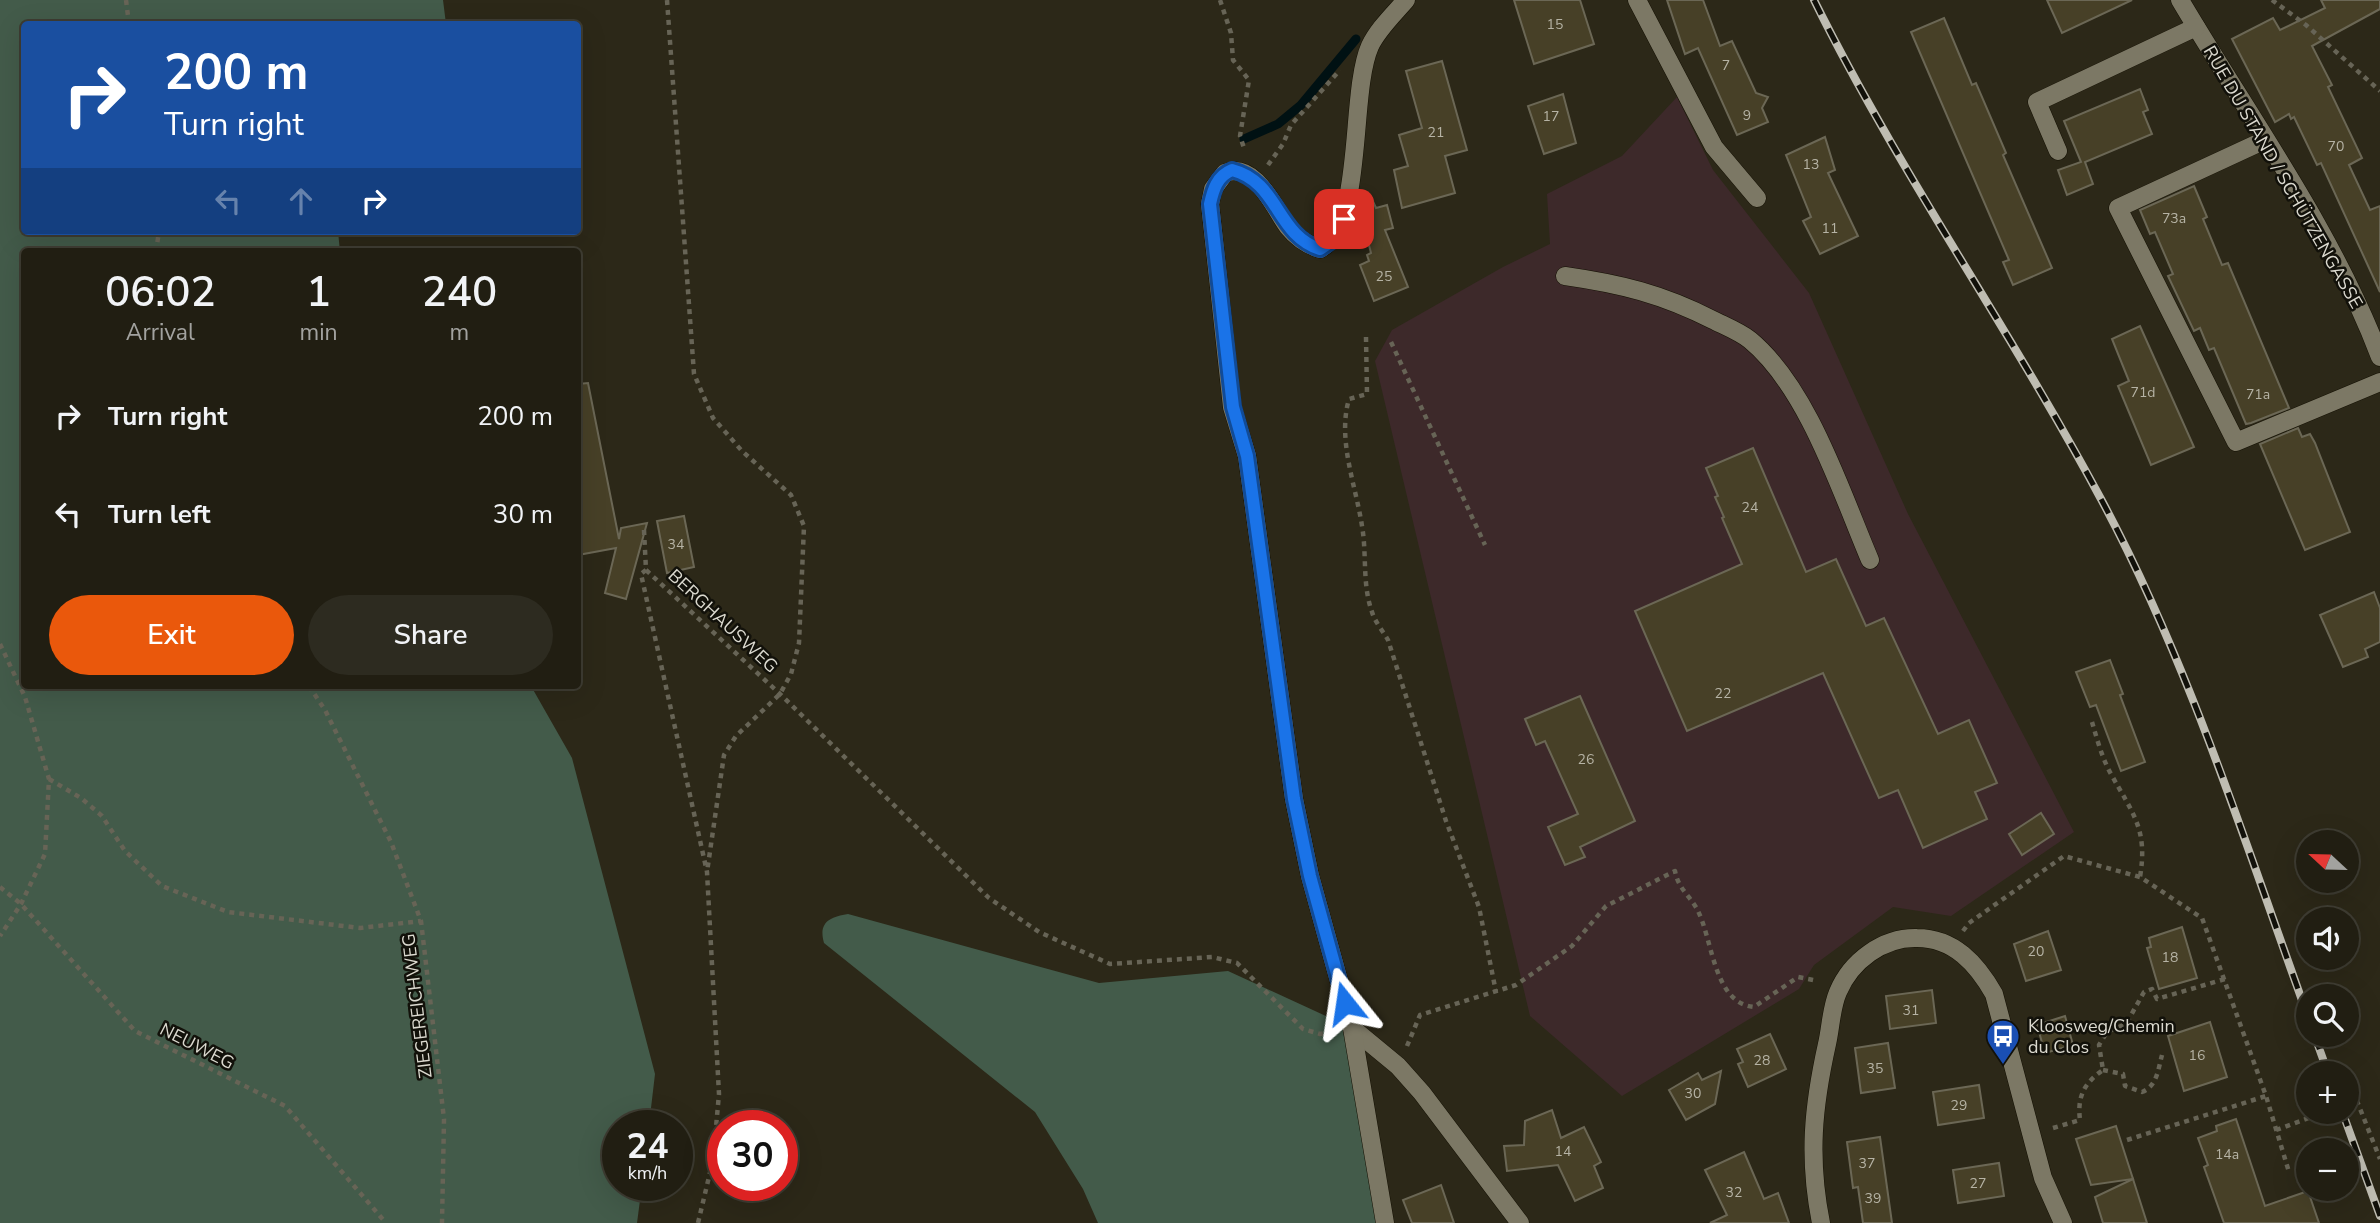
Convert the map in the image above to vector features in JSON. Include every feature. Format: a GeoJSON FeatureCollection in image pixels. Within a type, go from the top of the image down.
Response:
{"type":"FeatureCollection","features":[{"type":"Feature","properties":{"kind":"street"},"geometry":{"type":"LineString","coordinates":[[1385,1223],[1352,1028],[1310,876],[1294,799],[1247,456],[1233,407],[1210,204],[1213,189],[1225,173],[1232,170],[1267,190],[1288,227],[1301,241],[1320,249],[1336,238],[1344,219],[1370,47],[1406,0]]}},
{"type":"Feature","properties":{"kind":"street"},"geometry":{"type":"LineString","coordinates":[[1637,0],[1714,147],[1756,198]]}},
{"type":"Feature","properties":{"kind":"street","name":"RUE DU STAND / SCHÜTZENGASSE"},"geometry":{"type":"LineString","coordinates":[[2180,0],[2336,260],[2380,356]]}},
{"type":"Feature","properties":{"kind":"street"},"geometry":{"type":"LineString","coordinates":[[2058,151],[2037,102],[2196,27]]}},
{"type":"Feature","properties":{"kind":"street"},"geometry":{"type":"LineString","coordinates":[[2265,140],[2118,208],[2236,442],[2380,382]]}},
{"type":"Feature","properties":{"kind":"street"},"geometry":{"type":"LineString","coordinates":[[1565,276],[1625,284],[1672,299],[1750,340],[1780,373],[1803,407],[1870,559]]}},
{"type":"Feature","properties":{"kind":"street"},"geometry":{"type":"LineString","coordinates":[[1821,1223],[1815,1195],[1812,1144],[1814,1102],[1838,991],[1864,956],[1885,944],[1914,937],[1940,940],[1953,946],[1983,974],[1994,994],[2043,1178],[2063,1223]]}},
{"type":"Feature","properties":{"kind":"street"},"geometry":{"type":"LineString","coordinates":[[1352,1028],[1398,1066],[1520,1223]]}},
{"type":"Feature","properties":{"kind":"path"},"geometry":{"type":"LineString","coordinates":[[126,0],[129,21]]}},
{"type":"Feature","properties":{"kind":"path"},"geometry":{"type":"LineString","coordinates":[[667,0],[694,374],[713,418],[742,451],[791,495],[804,526],[799,643],[791,674],[780,694],[736,736],[724,755],[707,872]]}},
{"type":"Feature","properties":{"kind":"path"},"geometry":{"type":"LineString","coordinates":[[1220,0],[1231,33],[1233,60],[1249,80],[1240,136],[1250,165],[1251,179]]}},
{"type":"Feature","properties":{"kind":"path"},"geometry":{"type":"LineString","coordinates":[[2272,0],[2306,24],[2380,91]]}},
{"type":"Feature","properties":{"kind":"path"},"geometry":{"type":"LineString","coordinates":[[1251,179],[1268,165],[1283,144],[1291,125],[1308,105],[1345,65],[1370,47]]}},
{"type":"Feature","properties":{"kind":"path"},"geometry":{"type":"LineString","coordinates":[[1366,337],[1367,394],[1349,398],[1345,412],[1350,473],[1363,528],[1364,577],[1372,613],[1388,640],[1446,821],[1479,907],[1496,992]]}},
{"type":"Feature","properties":{"kind":"path"},"geometry":{"type":"LineString","coordinates":[[1391,342],[1485,545]]}},
{"type":"Feature","properties":{"kind":"path"},"geometry":{"type":"LineString","coordinates":[[644,530],[646,570],[641,574],[707,872],[719,1094],[713,1160],[698,1223]]}},
{"type":"Feature","properties":{"kind":"path","name":"BERGHAUSWEG"},"geometry":{"type":"LineString","coordinates":[[646,570],[780,694],[989,898],[1038,932],[1110,964],[1212,957],[1237,963],[1303,1029],[1320,1034],[1352,1028]]}},
{"type":"Feature","properties":{"kind":"path"},"geometry":{"type":"LineString","coordinates":[[0,644],[24,697],[49,779],[45,855],[21,904],[0,936]]}},
{"type":"Feature","properties":{"kind":"path","name":"ZIEGEREICHWEG"},"geometry":{"type":"LineString","coordinates":[[311,689],[325,710],[391,842],[421,921],[444,1119],[442,1223]]}},
{"type":"Feature","properties":{"kind":"path"},"geometry":{"type":"LineString","coordinates":[[2092,722],[2109,772],[2137,818],[2143,849],[2140,877]]}},
{"type":"Feature","properties":{"kind":"path"},"geometry":{"type":"LineString","coordinates":[[49,779],[81,798],[102,816],[125,850],[162,886],[228,912],[360,928],[421,921]]}},
{"type":"Feature","properties":{"kind":"path"},"geometry":{"type":"LineString","coordinates":[[1969,923],[2064,856],[2140,877],[2202,918],[2266,1096],[2289,1172]]}},
{"type":"Feature","properties":{"kind":"path"},"geometry":{"type":"LineString","coordinates":[[1398,1066],[1420,1015],[1516,985],[1572,946],[1606,906],[1675,872],[1678,884],[1696,908],[1714,952],[1719,979],[1729,994],[1742,1006],[1754,1007],[1798,977],[1818,980],[1838,991]]}},
{"type":"Feature","properties":{"kind":"path","name":"NEUWEG"},"geometry":{"type":"LineString","coordinates":[[0,887],[21,904],[135,1031],[285,1106],[386,1223]]}},
{"type":"Feature","properties":{"kind":"path"},"geometry":{"type":"LineString","coordinates":[[2103,1070],[2099,1045],[2107,1032],[2126,1024],[2148,988],[2152,989],[2157,999],[2225,979]]}},
{"type":"Feature","properties":{"kind":"path"},"geometry":{"type":"LineString","coordinates":[[2103,1070],[2123,1074],[2124,1086],[2142,1093],[2151,1089],[2162,1055]]}},
{"type":"Feature","properties":{"kind":"path"},"geometry":{"type":"LineString","coordinates":[[2032,1135],[2080,1120],[2078,1105],[2084,1087],[2103,1070]]}},
{"type":"Feature","properties":{"kind":"path"},"geometry":{"type":"LineString","coordinates":[[2127,1140],[2266,1096]]}},
{"type":"Feature","properties":{"kind":"path"},"geometry":{"type":"LineString","coordinates":[[2359,1106],[2380,1160]]}},
{"type":"Feature","properties":{"kind":"path"},"geometry":{"type":"LineString","coordinates":[[2276,1130],[2296,1123]]}},
{"type":"Feature","properties":{"kind":"shaded area"},"geometry":{"type":"Polygon","coordinates":[[[1677,97],[1713,170],[1809,293],[1908,514],[2074,832],[1951,916],[1893,907],[1814,965],[1799,989],[1622,1096],[1530,1016],[1375,361],[1392,330],[1503,267],[1550,244],[1547,194],[1622,156],[1677,97]]]}},
{"type":"Feature","properties":{"kind":"green space"},"geometry":{"type":"Polygon","coordinates":[[[0,0],[443,0],[446,21],[21,21],[21,235],[338,235],[340,248],[21,248],[21,689],[533,689],[572,758],[655,1074],[651,1110],[602,1110],[602,1201],[640,1201],[637,1223],[0,1223],[0,0]]]}},
{"type":"Feature","properties":{"kind":"green space"},"geometry":{"type":"Polygon","coordinates":[[[848,914],[1099,983],[1228,971],[1352,1028],[1385,1223],[1098,1223],[1083,1189],[1035,1112],[824,943],[824,925],[831,919],[848,914]]]}},
{"type":"Feature","properties":{"kind":"building"},"geometry":{"type":"Polygon","coordinates":[[[1514,0],[1580,0],[1594,44],[1534,64],[1514,0]]]}},
{"type":"Feature","properties":{"kind":"building"},"geometry":{"type":"Polygon","coordinates":[[[1667,0],[1703,0],[1720,46],[1732,41],[1756,93],[1768,97],[1762,108],[1768,122],[1737,135],[1698,48],[1685,54],[1667,0]]]}},
{"type":"Feature","properties":{"kind":"building"},"geometry":{"type":"Polygon","coordinates":[[[2047,0],[2132,0],[2062,33],[2047,0]]]}},
{"type":"Feature","properties":{"kind":"building"},"geometry":{"type":"Polygon","coordinates":[[[2321,0],[2380,0],[2380,9],[2312,46],[2332,85],[2328,87],[2362,158],[2349,165],[2370,210],[2380,206],[2380,292],[2321,163],[2317,165],[2294,117],[2291,119],[2289,114],[2275,122],[2232,39],[2273,18],[2280,30],[2325,8],[2321,0]]]}},
{"type":"Feature","properties":{"kind":"building"},"geometry":{"type":"Polygon","coordinates":[[[1944,18],[1972,85],[1976,83],[2006,153],[2003,155],[2052,268],[2013,285],[2003,262],[2009,260],[1911,32],[1944,18]]]}},
{"type":"Feature","properties":{"kind":"building"},"geometry":{"type":"Polygon","coordinates":[[[1442,61],[1467,150],[1445,156],[1455,193],[1402,208],[1394,170],[1408,166],[1399,135],[1422,128],[1406,71],[1442,61]]]}},
{"type":"Feature","properties":{"kind":"building"},"geometry":{"type":"Polygon","coordinates":[[[2140,89],[2148,110],[2143,112],[2152,134],[2085,162],[2093,184],[2067,195],[2058,170],[2081,162],[2064,121],[2140,89]]]}},
{"type":"Feature","properties":{"kind":"building"},"geometry":{"type":"Polygon","coordinates":[[[1563,94],[1576,143],[1544,154],[1528,106],[1563,94]]]}},
{"type":"Feature","properties":{"kind":"building"},"geometry":{"type":"Polygon","coordinates":[[[1825,137],[1835,170],[1828,173],[1858,236],[1820,254],[1803,221],[1811,217],[1786,155],[1825,137]]]}},
{"type":"Feature","properties":{"kind":"building"},"geometry":{"type":"Polygon","coordinates":[[[2194,186],[2207,217],[2203,219],[2222,265],[2228,263],[2289,408],[2251,423],[2246,424],[2214,348],[2209,350],[2200,328],[2194,331],[2168,276],[2173,274],[2155,232],[2150,234],[2140,210],[2194,186]]]}},
{"type":"Feature","properties":{"kind":"building"},"geometry":{"type":"Polygon","coordinates":[[[1371,197],[1376,208],[1387,205],[1393,228],[1385,230],[1408,287],[1374,301],[1360,265],[1369,261],[1367,255],[1371,253],[1358,202],[1371,197]]]}},
{"type":"Feature","properties":{"kind":"building"},"geometry":{"type":"Polygon","coordinates":[[[2140,326],[2194,447],[2151,465],[2118,386],[2129,381],[2112,339],[2140,326]]]}},
{"type":"Feature","properties":{"kind":"building"},"geometry":{"type":"Polygon","coordinates":[[[588,383],[619,539],[621,528],[647,523],[626,599],[605,593],[616,548],[581,554],[581,384],[588,383]]]}},
{"type":"Feature","properties":{"kind":"building"},"geometry":{"type":"Polygon","coordinates":[[[2298,428],[2302,437],[2310,434],[2315,443],[2350,532],[2305,550],[2260,444],[2298,428]]]}},
{"type":"Feature","properties":{"kind":"building"},"geometry":{"type":"Polygon","coordinates":[[[1753,448],[1806,572],[1836,559],[1866,626],[1884,618],[1938,734],[1969,720],[1997,783],[1975,792],[1987,819],[1923,848],[1898,790],[1879,798],[1823,673],[1687,731],[1635,611],[1742,564],[1722,518],[1724,517],[1715,497],[1718,496],[1706,468],[1753,448]]]}},
{"type":"Feature","properties":{"kind":"building"},"geometry":{"type":"Polygon","coordinates":[[[684,516],[694,567],[667,573],[657,521],[684,516]]]}},
{"type":"Feature","properties":{"kind":"building"},"geometry":{"type":"Polygon","coordinates":[[[2374,592],[2380,608],[2380,642],[2365,649],[2368,657],[2343,667],[2320,615],[2374,592]]]}},
{"type":"Feature","properties":{"kind":"building"},"geometry":{"type":"Polygon","coordinates":[[[2110,660],[2145,762],[2121,771],[2096,705],[2090,707],[2076,672],[2110,660]]]}},
{"type":"Feature","properties":{"kind":"building"},"geometry":{"type":"Polygon","coordinates":[[[1580,696],[1635,821],[1580,847],[1585,857],[1565,865],[1548,827],[1578,814],[1545,741],[1536,745],[1525,719],[1580,696]]]}},
{"type":"Feature","properties":{"kind":"building"},"geometry":{"type":"Polygon","coordinates":[[[2041,813],[2054,834],[2022,855],[2009,834],[2041,813]]]}},
{"type":"Feature","properties":{"kind":"building"},"geometry":{"type":"Polygon","coordinates":[[[2182,927],[2197,978],[2159,989],[2147,948],[2151,947],[2149,938],[2182,927]]]}},
{"type":"Feature","properties":{"kind":"building"},"geometry":{"type":"Polygon","coordinates":[[[2048,931],[2061,970],[2026,981],[2014,944],[2048,931]]]}},
{"type":"Feature","properties":{"kind":"building"},"geometry":{"type":"Polygon","coordinates":[[[1932,990],[1936,1023],[1890,1029],[1886,996],[1932,990]]]}},
{"type":"Feature","properties":{"kind":"building"},"geometry":{"type":"Polygon","coordinates":[[[2065,1016],[2073,1045],[2045,1053],[2037,1025],[2065,1016]]]}},
{"type":"Feature","properties":{"kind":"building"},"geometry":{"type":"Polygon","coordinates":[[[2210,1022],[2227,1077],[2184,1091],[2168,1036],[2210,1022]]]}},
{"type":"Feature","properties":{"kind":"building"},"geometry":{"type":"Polygon","coordinates":[[[1770,1034],[1786,1069],[1748,1087],[1738,1064],[1743,1062],[1737,1049],[1770,1034]]]}},
{"type":"Feature","properties":{"kind":"building"},"geometry":{"type":"Polygon","coordinates":[[[1888,1043],[1895,1088],[1861,1093],[1855,1048],[1888,1043]]]}},
{"type":"Feature","properties":{"kind":"building"},"geometry":{"type":"Polygon","coordinates":[[[1721,1071],[1715,1104],[1686,1120],[1669,1090],[1698,1073],[1702,1080],[1721,1071]]]}},
{"type":"Feature","properties":{"kind":"building"},"geometry":{"type":"Polygon","coordinates":[[[1979,1085],[1984,1118],[1938,1125],[1933,1092],[1979,1085]]]}},
{"type":"Feature","properties":{"kind":"building"},"geometry":{"type":"Polygon","coordinates":[[[1552,1110],[1561,1138],[1584,1127],[1601,1162],[1594,1166],[1603,1188],[1575,1201],[1558,1165],[1507,1171],[1504,1146],[1524,1145],[1525,1121],[1552,1110]]]}},
{"type":"Feature","properties":{"kind":"building"},"geometry":{"type":"Polygon","coordinates":[[[2236,1119],[2265,1206],[2296,1195],[2296,1201],[2311,1201],[2319,1223],[2224,1223],[2204,1167],[2208,1165],[2198,1138],[2217,1131],[2216,1126],[2236,1119]]]}},
{"type":"Feature","properties":{"kind":"building"},"geometry":{"type":"Polygon","coordinates":[[[2116,1126],[2133,1179],[2091,1185],[2076,1139],[2116,1126]]]}},
{"type":"Feature","properties":{"kind":"building"},"geometry":{"type":"Polygon","coordinates":[[[1880,1137],[1892,1223],[1863,1223],[1858,1187],[1853,1188],[1847,1142],[1880,1137]]]}},
{"type":"Feature","properties":{"kind":"building"},"geometry":{"type":"Polygon","coordinates":[[[1744,1152],[1764,1199],[1778,1193],[1789,1223],[1710,1223],[1727,1215],[1705,1170],[1744,1152]]]}},
{"type":"Feature","properties":{"kind":"building"},"geometry":{"type":"Polygon","coordinates":[[[1999,1163],[2004,1196],[1958,1203],[1953,1170],[1999,1163]]]}},
{"type":"Feature","properties":{"kind":"building"},"geometry":{"type":"Polygon","coordinates":[[[2133,1179],[2147,1223],[2103,1223],[2095,1197],[2133,1179]]]}},
{"type":"Feature","properties":{"kind":"building"},"geometry":{"type":"Polygon","coordinates":[[[1441,1185],[1454,1223],[1412,1223],[1403,1200],[1441,1185]]]}},
{"type":"Feature","properties":{"kind":"waterway"},"geometry":{"type":"LineString","coordinates":[[1244,139],[1278,124],[1301,105],[1356,39]]}},
{"type":"Feature","properties":{"kind":"railway"},"geometry":{"type":"LineString","coordinates":[[1814,0],[1882,127],[2066,436],[2133,561],[2189,689],[2296,984]]}},
{"type":"Feature","properties":{"kind":"railway"},"geometry":{"type":"LineString","coordinates":[[2319,1047],[2324,1061]]}},
{"type":"Feature","properties":{"kind":"railway"},"geometry":{"type":"LineString","coordinates":[[2347,1124],[2380,1216]]}},
{"type":"Feature","properties":{"kind":"place","name":"Kloosweg/Chemin du Clos"},"geometry":{"type":"Point","coordinates":[2003,1066]}},
{"type":"Feature","properties":{"kind":"route"},"geometry":{"type":"LineString","coordinates":[[1344,219],[1336,238],[1320,249],[1312,247],[1301,241],[1288,227],[1267,190],[1240,172],[1232,170],[1225,173],[1213,189],[1210,204],[1233,407],[1247,456],[1294,799],[1310,876],[1345,1003]]}}]}
